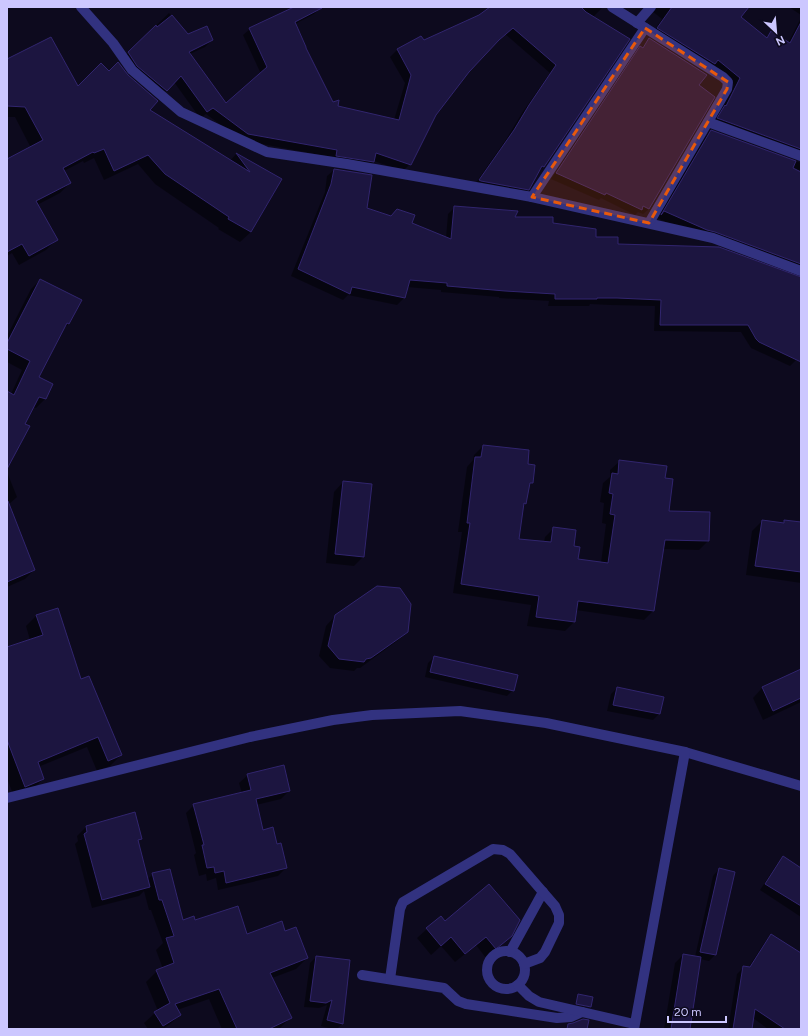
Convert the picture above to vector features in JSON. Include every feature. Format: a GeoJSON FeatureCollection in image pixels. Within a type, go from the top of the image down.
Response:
{"type":"FeatureCollection","features":[{"type":"Feature","properties":{"kind":"street"},"geometry":{"type":"LineString","coordinates":[[81,7],[113,44],[132,70],[181,112],[267,152],[347,164],[532,197],[649,223],[713,238],[801,271]]}},
{"type":"Feature","properties":{"kind":"street"},"geometry":{"type":"LineString","coordinates":[[612,7],[724,77],[728,82],[727,89],[649,223]]}},
{"type":"Feature","properties":{"kind":"street"},"geometry":{"type":"LineString","coordinates":[[532,197],[641,26],[651,7]]}},
{"type":"Feature","properties":{"kind":"street"},"geometry":{"type":"LineString","coordinates":[[708,122],[801,156]]}},
{"type":"Feature","properties":{"kind":"street"},"geometry":{"type":"LineString","coordinates":[[7,798],[250,737],[333,720],[372,715],[460,711],[546,723],[685,752],[801,786]]}},
{"type":"Feature","properties":{"kind":"street"},"geometry":{"type":"LineString","coordinates":[[518,985],[529,996],[539,1002],[582,1012],[634,1027],[685,752]]}},
{"type":"Feature","properties":{"kind":"street"},"geometry":{"type":"LineString","coordinates":[[390,979],[400,909],[403,902],[493,849],[503,850],[510,854],[543,892],[559,915],[559,923],[545,952],[540,958],[524,964]]}},
{"type":"Feature","properties":{"kind":"street"},"geometry":{"type":"LineString","coordinates":[[510,952],[543,892]]}},
{"type":"Feature","properties":{"kind":"street"},"geometry":{"type":"LineString","coordinates":[[504,951],[519,956],[524,964],[525,976],[522,981],[518,985],[506,990],[500,989],[494,985],[487,975],[487,969],[492,957],[504,951]]}},
{"type":"Feature","properties":{"kind":"street"},"geometry":{"type":"LineString","coordinates":[[362,975],[444,988],[458,1001],[466,1004],[557,1018],[571,1017],[582,1012]]}},
{"type":"Feature","properties":{"kind":"highlighted area"},"geometry":{"type":"Polygon","coordinates":[[[645,28],[728,82],[727,89],[649,223],[532,197],[645,28]]]}},
{"type":"Feature","properties":{"kind":"building"},"geometry":{"type":"Polygon","coordinates":[[[294,7],[322,8],[295,22],[306,48],[333,102],[339,100],[338,106],[399,120],[411,75],[397,49],[421,36],[424,40],[479,15],[490,7],[581,7],[586,12],[630,39],[544,167],[542,166],[529,190],[479,180],[514,130],[556,65],[513,28],[499,40],[469,72],[436,115],[411,165],[376,153],[374,162],[336,156],[337,150],[248,134],[213,108],[207,112],[181,76],[167,91],[137,66],[128,52],[156,25],[157,27],[172,15],[188,34],[207,26],[213,40],[189,52],[226,103],[267,67],[249,28],[294,7]]]}},
{"type":"Feature","properties":{"kind":"building"},"geometry":{"type":"Polygon","coordinates":[[[672,7],[749,7],[741,17],[767,38],[771,31],[790,43],[801,22],[801,149],[717,118],[725,105],[726,106],[740,78],[718,60],[715,64],[657,28],[672,7]]]}},
{"type":"Feature","properties":{"kind":"building"},"geometry":{"type":"Polygon","coordinates":[[[51,37],[78,86],[101,63],[109,71],[118,62],[128,75],[158,101],[150,110],[250,172],[236,153],[282,179],[251,232],[228,219],[229,217],[165,174],[148,155],[114,171],[104,149],[94,153],[93,152],[63,168],[71,183],[36,201],[58,240],[29,256],[22,244],[7,252],[7,159],[43,140],[25,107],[7,106],[7,59],[51,37]]]}},
{"type":"Feature","properties":{"kind":"building"},"geometry":{"type":"Polygon","coordinates":[[[649,38],[707,75],[699,85],[715,97],[649,209],[643,206],[642,210],[606,193],[605,195],[556,173],[640,46],[643,48],[649,38]]]}},
{"type":"Feature","properties":{"kind":"building"},"geometry":{"type":"Polygon","coordinates":[[[711,130],[796,161],[793,168],[801,172],[801,264],[707,230],[664,211],[661,215],[711,130]]]}},
{"type":"Feature","properties":{"kind":"building"},"geometry":{"type":"Polygon","coordinates":[[[334,169],[372,175],[367,208],[391,216],[397,209],[415,215],[412,223],[451,239],[454,206],[518,211],[515,217],[553,217],[553,223],[596,229],[596,237],[618,237],[618,244],[719,247],[801,277],[801,362],[759,342],[748,325],[660,325],[661,300],[617,298],[555,299],[555,294],[447,286],[447,283],[410,280],[405,298],[352,287],[350,294],[298,269],[331,184],[334,169]]]}},
{"type":"Feature","properties":{"kind":"building"},"geometry":{"type":"Polygon","coordinates":[[[40,279],[82,300],[69,324],[67,323],[39,377],[53,384],[46,399],[39,397],[25,424],[30,426],[7,469],[7,391],[14,395],[30,361],[7,349],[7,343],[40,279]]]}},
{"type":"Feature","properties":{"kind":"building"},"geometry":{"type":"Polygon","coordinates":[[[483,445],[529,450],[528,464],[535,465],[533,483],[530,483],[526,504],[524,503],[519,539],[551,542],[553,527],[576,530],[574,546],[580,547],[578,559],[608,563],[615,515],[610,514],[613,494],[609,493],[612,473],[618,474],[619,460],[667,466],[665,478],[673,479],[669,511],[710,512],[709,541],[665,540],[654,611],[578,601],[575,622],[536,617],[539,596],[461,584],[470,523],[467,523],[475,457],[481,457],[483,445]]]}},
{"type":"Feature","properties":{"kind":"building"},"geometry":{"type":"Polygon","coordinates":[[[343,481],[372,484],[364,557],[335,554],[343,481]]]}},
{"type":"Feature","properties":{"kind":"building"},"geometry":{"type":"Polygon","coordinates":[[[7,501],[35,570],[7,582],[7,501]]]}},
{"type":"Feature","properties":{"kind":"building"},"geometry":{"type":"Polygon","coordinates":[[[762,520],[784,523],[784,520],[801,522],[801,572],[755,566],[762,520]]]}},
{"type":"Feature","properties":{"kind":"building"},"geometry":{"type":"Polygon","coordinates":[[[377,586],[400,588],[411,604],[408,632],[371,658],[366,659],[364,662],[339,659],[328,646],[335,615],[377,586]]]}},
{"type":"Feature","properties":{"kind":"building"},"geometry":{"type":"Polygon","coordinates":[[[58,608],[81,679],[89,676],[122,755],[108,761],[98,737],[38,762],[44,779],[25,787],[7,740],[7,647],[43,635],[36,615],[58,608]]]}},
{"type":"Feature","properties":{"kind":"building"},"geometry":{"type":"Polygon","coordinates":[[[434,656],[518,675],[514,691],[430,672],[434,656]]]}},
{"type":"Feature","properties":{"kind":"building"},"geometry":{"type":"Polygon","coordinates":[[[801,669],[801,698],[773,711],[762,687],[801,669]]]}},
{"type":"Feature","properties":{"kind":"building"},"geometry":{"type":"Polygon","coordinates":[[[617,687],[664,697],[660,714],[613,705],[617,687]]]}},
{"type":"Feature","properties":{"kind":"building"},"geometry":{"type":"Polygon","coordinates":[[[284,765],[290,791],[256,799],[263,830],[273,827],[277,844],[281,843],[287,868],[226,883],[224,871],[215,873],[214,867],[207,868],[202,845],[204,845],[193,804],[251,790],[247,774],[284,765]]]}},
{"type":"Feature","properties":{"kind":"building"},"geometry":{"type":"Polygon","coordinates":[[[135,812],[142,839],[138,840],[150,887],[102,900],[84,834],[87,832],[86,826],[135,812]]]}},
{"type":"Feature","properties":{"kind":"building"},"geometry":{"type":"Polygon","coordinates":[[[783,856],[801,868],[801,906],[765,884],[783,856]]]}},
{"type":"Feature","properties":{"kind":"building"},"geometry":{"type":"Polygon","coordinates":[[[719,868],[735,872],[716,955],[700,952],[719,868]]]}},
{"type":"Feature","properties":{"kind":"building"},"geometry":{"type":"Polygon","coordinates":[[[170,869],[183,920],[194,916],[195,920],[238,906],[247,934],[282,921],[285,931],[296,927],[308,958],[270,973],[292,1018],[269,1029],[237,1029],[219,989],[175,1004],[181,1015],[163,1026],[154,1012],[170,1003],[156,970],[174,963],[166,938],[174,936],[162,900],[159,900],[152,873],[170,869]]]}},
{"type":"Feature","properties":{"kind":"building"},"geometry":{"type":"Polygon","coordinates":[[[489,884],[520,920],[512,936],[496,949],[486,937],[465,954],[451,937],[441,946],[426,928],[441,916],[445,921],[489,884]]]}},
{"type":"Feature","properties":{"kind":"building"},"geometry":{"type":"Polygon","coordinates":[[[771,934],[801,953],[801,1029],[785,1029],[755,1009],[752,1029],[733,1029],[743,966],[750,967],[771,934]]]}},
{"type":"Feature","properties":{"kind":"building"},"geometry":{"type":"Polygon","coordinates":[[[683,954],[701,957],[690,1029],[671,1029],[683,954]]]}},
{"type":"Feature","properties":{"kind":"building"},"geometry":{"type":"Polygon","coordinates":[[[316,956],[350,960],[343,1024],[327,1020],[332,1000],[326,1003],[310,1001],[316,956]]]}},
{"type":"Feature","properties":{"kind":"building"},"geometry":{"type":"Polygon","coordinates":[[[578,994],[593,997],[591,1007],[576,1004],[578,994]]]}},
{"type":"Feature","properties":{"kind":"building"},"geometry":{"type":"Polygon","coordinates":[[[583,1019],[589,1020],[587,1029],[567,1029],[568,1024],[583,1019]]]}}]}
